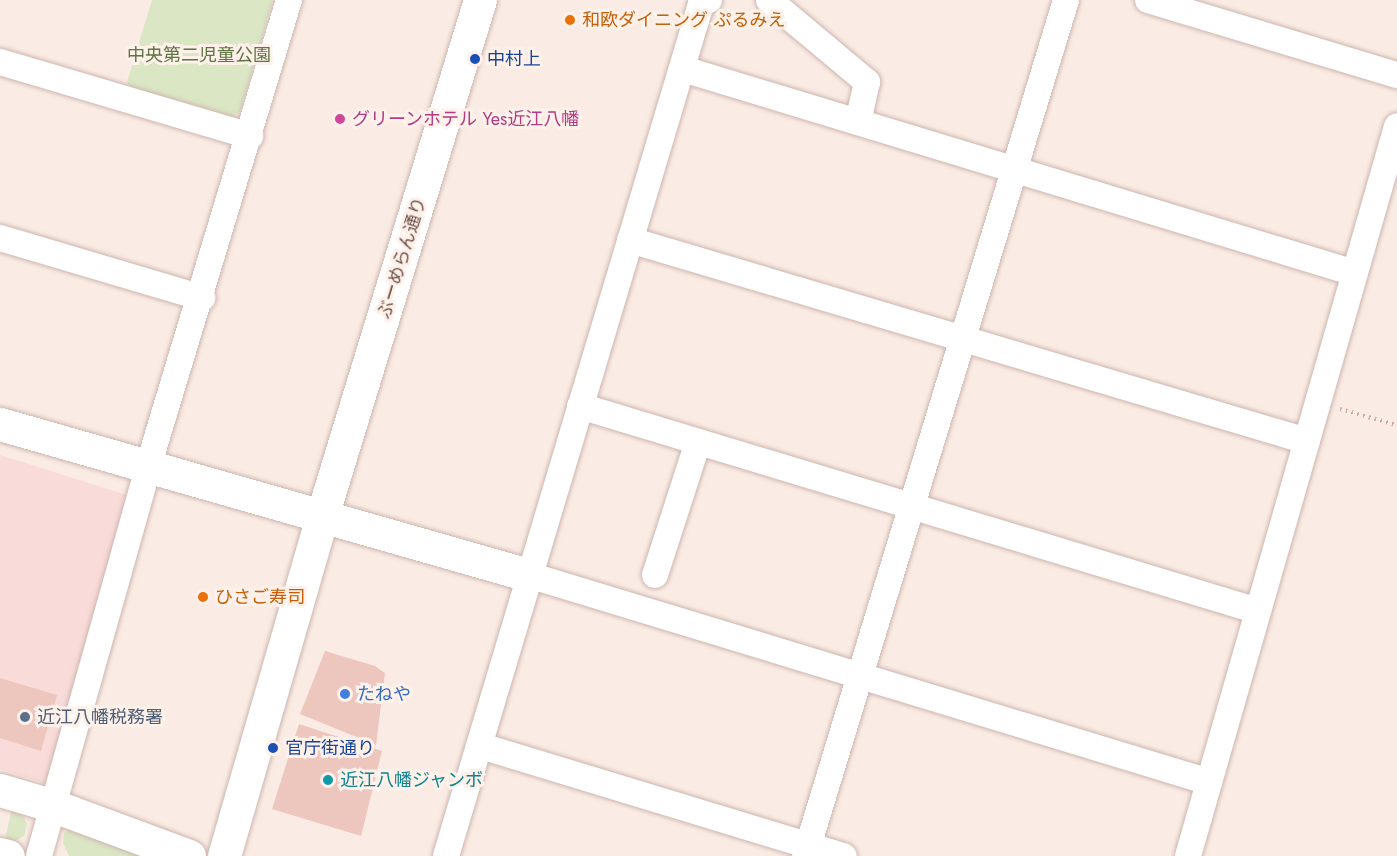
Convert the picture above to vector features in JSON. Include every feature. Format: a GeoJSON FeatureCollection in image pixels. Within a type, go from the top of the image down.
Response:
{"type":"FeatureCollection","features":[{"type":"Feature","properties":{"kind":"main road","name":"ぶーめらん通り"},"geometry":{"type":"LineString","coordinates":[[224,856],[322,516],[480,0]]}},
{"type":"Feature","properties":{"kind":"main road"},"geometry":{"type":"LineString","coordinates":[[0,424],[532,576]]}},
{"type":"Feature","properties":{"kind":"main road"},"geometry":{"type":"LineString","coordinates":[[0,790],[54,806],[189,856]]}},
{"type":"Feature","properties":{"kind":"main road"},"geometry":{"type":"LineString","coordinates":[[0,854],[8,856]]}},
{"type":"Feature","properties":{"kind":"street"},"geometry":{"type":"LineString","coordinates":[[39,856],[148,467],[202,298],[289,0]]}},
{"type":"Feature","properties":{"kind":"street"},"geometry":{"type":"LineString","coordinates":[[446,856],[532,576],[580,406],[701,4],[709,0]]}},
{"type":"Feature","properties":{"kind":"street"},"geometry":{"type":"LineString","coordinates":[[769,0],[867,82],[858,122]]}},
{"type":"Feature","properties":{"kind":"street"},"geometry":{"type":"LineString","coordinates":[[807,851],[1066,0]]}},
{"type":"Feature","properties":{"kind":"street"},"geometry":{"type":"LineString","coordinates":[[1148,0],[1397,75]]}},
{"type":"Feature","properties":{"kind":"street"},"geometry":{"type":"LineString","coordinates":[[0,62],[250,136]]}},
{"type":"Feature","properties":{"kind":"street"},"geometry":{"type":"LineString","coordinates":[[683,69],[1355,273]]}},
{"type":"Feature","properties":{"kind":"street"},"geometry":{"type":"LineString","coordinates":[[1188,856],[1397,126]]}},
{"type":"Feature","properties":{"kind":"street"},"geometry":{"type":"LineString","coordinates":[[0,238],[202,298]]}},
{"type":"Feature","properties":{"kind":"street"},"geometry":{"type":"LineString","coordinates":[[630,240],[1307,441]]}},
{"type":"Feature","properties":{"kind":"street"},"geometry":{"type":"LineString","coordinates":[[580,406],[1258,610]]}},
{"type":"Feature","properties":{"kind":"street"},"geometry":{"type":"LineString","coordinates":[[655,575],[698,442]]}},
{"type":"Feature","properties":{"kind":"street"},"geometry":{"type":"LineString","coordinates":[[532,576],[859,678],[1209,782]]}},
{"type":"Feature","properties":{"kind":"street"},"geometry":{"type":"LineString","coordinates":[[481,746],[807,851],[844,856]]}},
{"type":"Feature","properties":{"kind":"path"},"geometry":{"type":"LineString","coordinates":[[1317,403],[1397,425]]}},
{"type":"Feature","properties":{"kind":"shaded area"},"geometry":{"type":"Polygon","coordinates":[[[0,455],[133,497],[55,786],[0,769],[0,455]]]}},
{"type":"Feature","properties":{"kind":"green space","name":"中央第二児童公園"},"geometry":{"type":"Polygon","coordinates":[[[152,0],[273,0],[240,112],[227,120],[132,90],[127,82],[152,0]]]}},
{"type":"Feature","properties":{"kind":"green space"},"geometry":{"type":"Polygon","coordinates":[[[12,808],[21,811],[27,824],[24,836],[13,842],[5,840],[12,808]]]}},
{"type":"Feature","properties":{"kind":"green space"},"geometry":{"type":"Polygon","coordinates":[[[74,826],[149,856],[69,856],[63,843],[64,833],[74,826]]]}},
{"type":"Feature","properties":{"kind":"building","name":"たねや"},"geometry":{"type":"Polygon","coordinates":[[[325,651],[375,666],[385,673],[376,745],[300,714],[325,651]]]}},
{"type":"Feature","properties":{"kind":"building","name":"近江八幡税務署"},"geometry":{"type":"Polygon","coordinates":[[[0,678],[57,695],[41,751],[0,738],[0,678]]]}},
{"type":"Feature","properties":{"kind":"building","name":"近江八幡ジャンボ"},"geometry":{"type":"Polygon","coordinates":[[[299,724],[382,751],[361,836],[272,809],[299,724]]]}},
{"type":"Feature","properties":{"kind":"place","name":"和欧ダイニング ぷるみえ"},"geometry":{"type":"Point","coordinates":[570,20]}},
{"type":"Feature","properties":{"kind":"place","name":"中村上"},"geometry":{"type":"Point","coordinates":[475,59]}},
{"type":"Feature","properties":{"kind":"place","name":"グリーンホテル Yes近江八幡"},"geometry":{"type":"Point","coordinates":[340,119]}},
{"type":"Feature","properties":{"kind":"place","name":"ひさご寿司"},"geometry":{"type":"Point","coordinates":[203,597]}},
{"type":"Feature","properties":{"kind":"place","name":"たねや"},"geometry":{"type":"Point","coordinates":[345,694]}},
{"type":"Feature","properties":{"kind":"place","name":"近江八幡税務署"},"geometry":{"type":"Point","coordinates":[25,717]}},
{"type":"Feature","properties":{"kind":"place","name":"官庁街通り"},"geometry":{"type":"Point","coordinates":[273,748]}},
{"type":"Feature","properties":{"kind":"place","name":"近江八幡ジャンボ"},"geometry":{"type":"Point","coordinates":[328,780]}}]}
